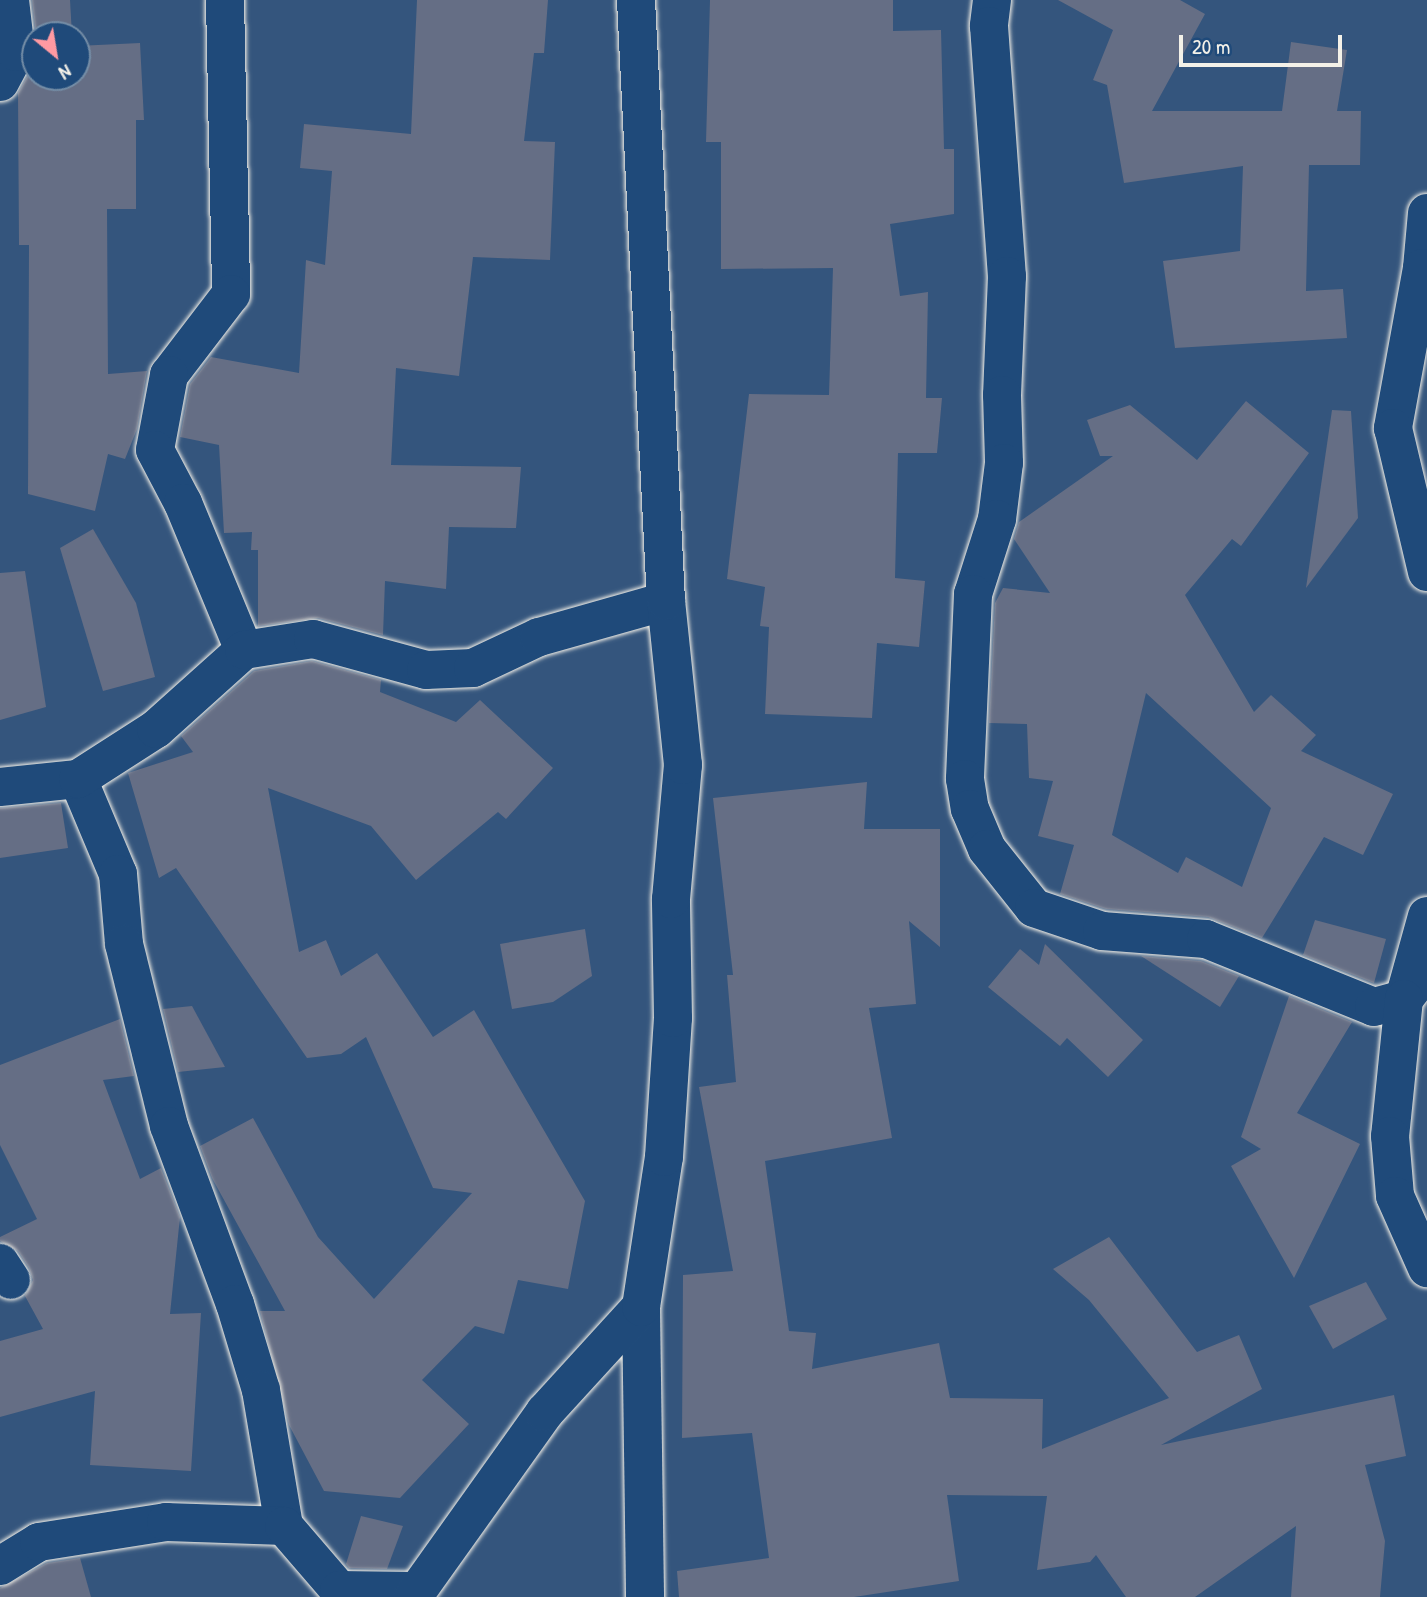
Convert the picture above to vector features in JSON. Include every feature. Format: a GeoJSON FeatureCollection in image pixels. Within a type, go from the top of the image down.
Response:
{"type":"FeatureCollection","features":[{"type":"Feature","properties":{"kind":"street"},"geometry":{"type":"LineString","coordinates":[[0,82],[16,52],[10,0]]}},
{"type":"Feature","properties":{"kind":"street"},"geometry":{"type":"LineString","coordinates":[[225,0],[231,294],[169,375],[155,450],[183,503],[244,650]]}},
{"type":"Feature","properties":{"kind":"street"},"geometry":{"type":"LineString","coordinates":[[636,0],[666,601],[683,765],[671,899],[673,1018],[664,1157],[641,1307],[645,1597]]}},
{"type":"Feature","properties":{"kind":"street"},"geometry":{"type":"LineString","coordinates":[[992,0],[989,26],[1007,276],[1002,395],[1004,463],[997,519],[973,594],[965,779],[970,809],[987,849],[1034,908],[1102,931],[1206,939],[1374,1007],[1415,985]]}},
{"type":"Feature","properties":{"kind":"street"},"geometry":{"type":"LineString","coordinates":[[1427,214],[1422,268],[1393,428],[1427,572]]}},
{"type":"Feature","properties":{"kind":"street"},"geometry":{"type":"LineString","coordinates":[[0,787],[78,779],[156,729],[244,650],[313,639],[426,670],[473,668],[539,637],[666,601]]}},
{"type":"Feature","properties":{"kind":"street"},"geometry":{"type":"LineString","coordinates":[[78,779],[118,874],[124,944],[169,1126],[235,1304],[261,1390],[284,1526],[339,1590],[413,1594],[545,1412],[641,1307]]}},
{"type":"Feature","properties":{"kind":"street"},"geometry":{"type":"LineString","coordinates":[[1427,916],[1390,1136],[1394,1184],[1427,1268]]}},
{"type":"Feature","properties":{"kind":"street"},"geometry":{"type":"LineString","coordinates":[[0,1566],[39,1542],[166,1522],[284,1526]]}},
{"type":"Feature","properties":{"kind":"building"},"geometry":{"type":"Polygon","coordinates":[[[32,0],[70,0],[71,21],[34,21],[32,0]]]}},
{"type":"Feature","properties":{"kind":"building"},"geometry":{"type":"Polygon","coordinates":[[[417,0],[548,0],[544,53],[534,53],[524,141],[555,142],[550,260],[473,257],[459,376],[396,368],[391,465],[521,467],[516,528],[449,527],[446,589],[385,581],[383,635],[318,618],[258,626],[258,550],[251,550],[252,532],[224,533],[219,445],[180,437],[190,384],[211,357],[299,373],[306,260],[325,265],[332,171],[300,168],[304,124],[411,134],[417,0]]]}},
{"type":"Feature","properties":{"kind":"building"},"geometry":{"type":"Polygon","coordinates":[[[710,0],[893,0],[893,31],[941,30],[944,149],[954,149],[954,214],[890,224],[900,296],[928,292],[926,398],[942,398],[937,453],[898,453],[895,578],[925,581],[919,647],[877,643],[872,718],[765,714],[769,627],[760,626],[765,587],[727,579],[749,394],[829,395],[833,268],[721,269],[721,142],[706,142],[710,0]]]}},
{"type":"Feature","properties":{"kind":"building"},"geometry":{"type":"Polygon","coordinates":[[[1058,0],[1180,0],[1205,14],[1152,111],[1282,111],[1291,42],[1347,50],[1337,111],[1361,111],[1360,165],[1309,165],[1306,291],[1343,289],[1347,338],[1175,348],[1163,261],[1240,251],[1243,166],[1124,183],[1107,85],[1093,80],[1113,30],[1058,0]]]}},
{"type":"Feature","properties":{"kind":"building"},"geometry":{"type":"Polygon","coordinates":[[[140,43],[144,120],[136,120],[136,209],[107,209],[108,374],[147,371],[137,429],[125,459],[108,454],[95,511],[28,494],[29,245],[19,245],[18,93],[21,88],[21,91],[91,91],[91,45],[140,43]]]}},
{"type":"Feature","properties":{"kind":"building"},"geometry":{"type":"Polygon","coordinates":[[[1246,401],[1309,453],[1241,546],[1232,539],[1185,595],[1254,712],[1271,695],[1316,735],[1301,751],[1393,794],[1363,855],[1324,837],[1262,938],[1208,917],[1106,909],[1060,894],[1074,845],[1038,836],[1053,781],[1029,778],[1027,724],[989,723],[995,603],[1003,588],[1050,593],[1014,539],[1019,522],[1113,456],[1100,456],[1087,420],[1130,405],[1197,460],[1246,401]],[[1146,693],[1112,835],[1178,873],[1186,857],[1242,887],[1271,808],[1146,693]]]}},
{"type":"Feature","properties":{"kind":"building"},"geometry":{"type":"Polygon","coordinates":[[[1332,410],[1351,411],[1358,518],[1306,588],[1332,410]]]}},
{"type":"Feature","properties":{"kind":"building"},"geometry":{"type":"Polygon","coordinates":[[[93,529],[136,603],[155,677],[103,691],[60,548],[93,529]]]}},
{"type":"Feature","properties":{"kind":"building"},"geometry":{"type":"Polygon","coordinates":[[[25,571],[46,707],[0,720],[0,573],[25,571]]]}},
{"type":"Feature","properties":{"kind":"building"},"geometry":{"type":"Polygon","coordinates":[[[312,661],[381,680],[380,692],[456,722],[480,700],[553,768],[506,819],[498,812],[416,880],[371,826],[268,788],[299,952],[326,940],[341,976],[377,953],[433,1037],[474,1010],[585,1201],[568,1289],[518,1280],[504,1334],[475,1326],[422,1380],[469,1424],[400,1498],[324,1491],[289,1425],[260,1311],[285,1311],[212,1178],[200,1146],[253,1118],[318,1237],[374,1299],[472,1193],[433,1188],[366,1037],[341,1054],[307,1058],[176,868],[159,878],[128,773],[193,752],[181,736],[254,671],[312,661]]]}},
{"type":"Feature","properties":{"kind":"building"},"geometry":{"type":"Polygon","coordinates":[[[867,782],[864,829],[940,829],[940,947],[909,921],[916,1004],[869,1008],[892,1138],[765,1161],[789,1331],[816,1333],[812,1369],[939,1343],[950,1398],[1043,1399],[1042,1449],[1169,1398],[1089,1300],[1053,1269],[1109,1237],[1197,1352],[1239,1335],[1262,1389],[1161,1445],[1394,1395],[1406,1456],[1365,1465],[1385,1541],[1380,1597],[1291,1597],[1296,1526],[1195,1597],[1126,1597],[1096,1555],[1090,1562],[1037,1570],[1047,1496],[947,1495],[959,1581],[854,1597],[679,1597],[677,1571],[769,1558],[752,1433],[682,1438],[683,1275],[733,1271],[699,1087],[736,1082],[727,975],[733,975],[713,798],[867,782]]]}},
{"type":"Feature","properties":{"kind":"building"},"geometry":{"type":"Polygon","coordinates":[[[61,803],[68,848],[0,858],[0,808],[61,803]]]}},
{"type":"Feature","properties":{"kind":"building"},"geometry":{"type":"Polygon","coordinates":[[[1315,920],[1386,939],[1374,983],[1303,955],[1315,920]]]}},
{"type":"Feature","properties":{"kind":"building"},"geometry":{"type":"Polygon","coordinates":[[[585,929],[592,976],[553,1002],[512,1009],[500,944],[585,929]]]}},
{"type":"Feature","properties":{"kind":"building"},"geometry":{"type":"Polygon","coordinates":[[[1045,944],[1143,1040],[1108,1077],[1067,1038],[1060,1046],[988,987],[1020,949],[1039,965],[1045,944]]]}},
{"type":"Feature","properties":{"kind":"building"},"geometry":{"type":"Polygon","coordinates":[[[1141,956],[1201,961],[1239,976],[1220,1007],[1141,956]]]}},
{"type":"Feature","properties":{"kind":"building"},"geometry":{"type":"Polygon","coordinates":[[[1289,996],[1352,1022],[1297,1113],[1360,1144],[1294,1278],[1231,1166],[1261,1149],[1241,1137],[1289,996]]]}},
{"type":"Feature","properties":{"kind":"building"},"geometry":{"type":"Polygon","coordinates":[[[192,1006],[225,1067],[178,1072],[163,1009],[192,1006]]]}},
{"type":"Feature","properties":{"kind":"building"},"geometry":{"type":"Polygon","coordinates":[[[120,1019],[134,1076],[103,1080],[140,1179],[161,1168],[180,1217],[170,1314],[201,1313],[191,1471],[90,1465],[95,1391],[0,1417],[0,1341],[43,1329],[25,1296],[33,1280],[29,1268],[18,1251],[0,1241],[0,1237],[37,1219],[0,1145],[0,1065],[120,1019]]]}},
{"type":"Feature","properties":{"kind":"building"},"geometry":{"type":"Polygon","coordinates":[[[1366,1282],[1387,1319],[1333,1349],[1309,1306],[1366,1282]]]}},
{"type":"Feature","properties":{"kind":"building"},"geometry":{"type":"Polygon","coordinates":[[[361,1516],[403,1526],[387,1569],[349,1568],[346,1564],[361,1516]]]}},
{"type":"Feature","properties":{"kind":"building"},"geometry":{"type":"Polygon","coordinates":[[[80,1558],[91,1597],[0,1597],[0,1588],[47,1563],[80,1558]]]}}]}
